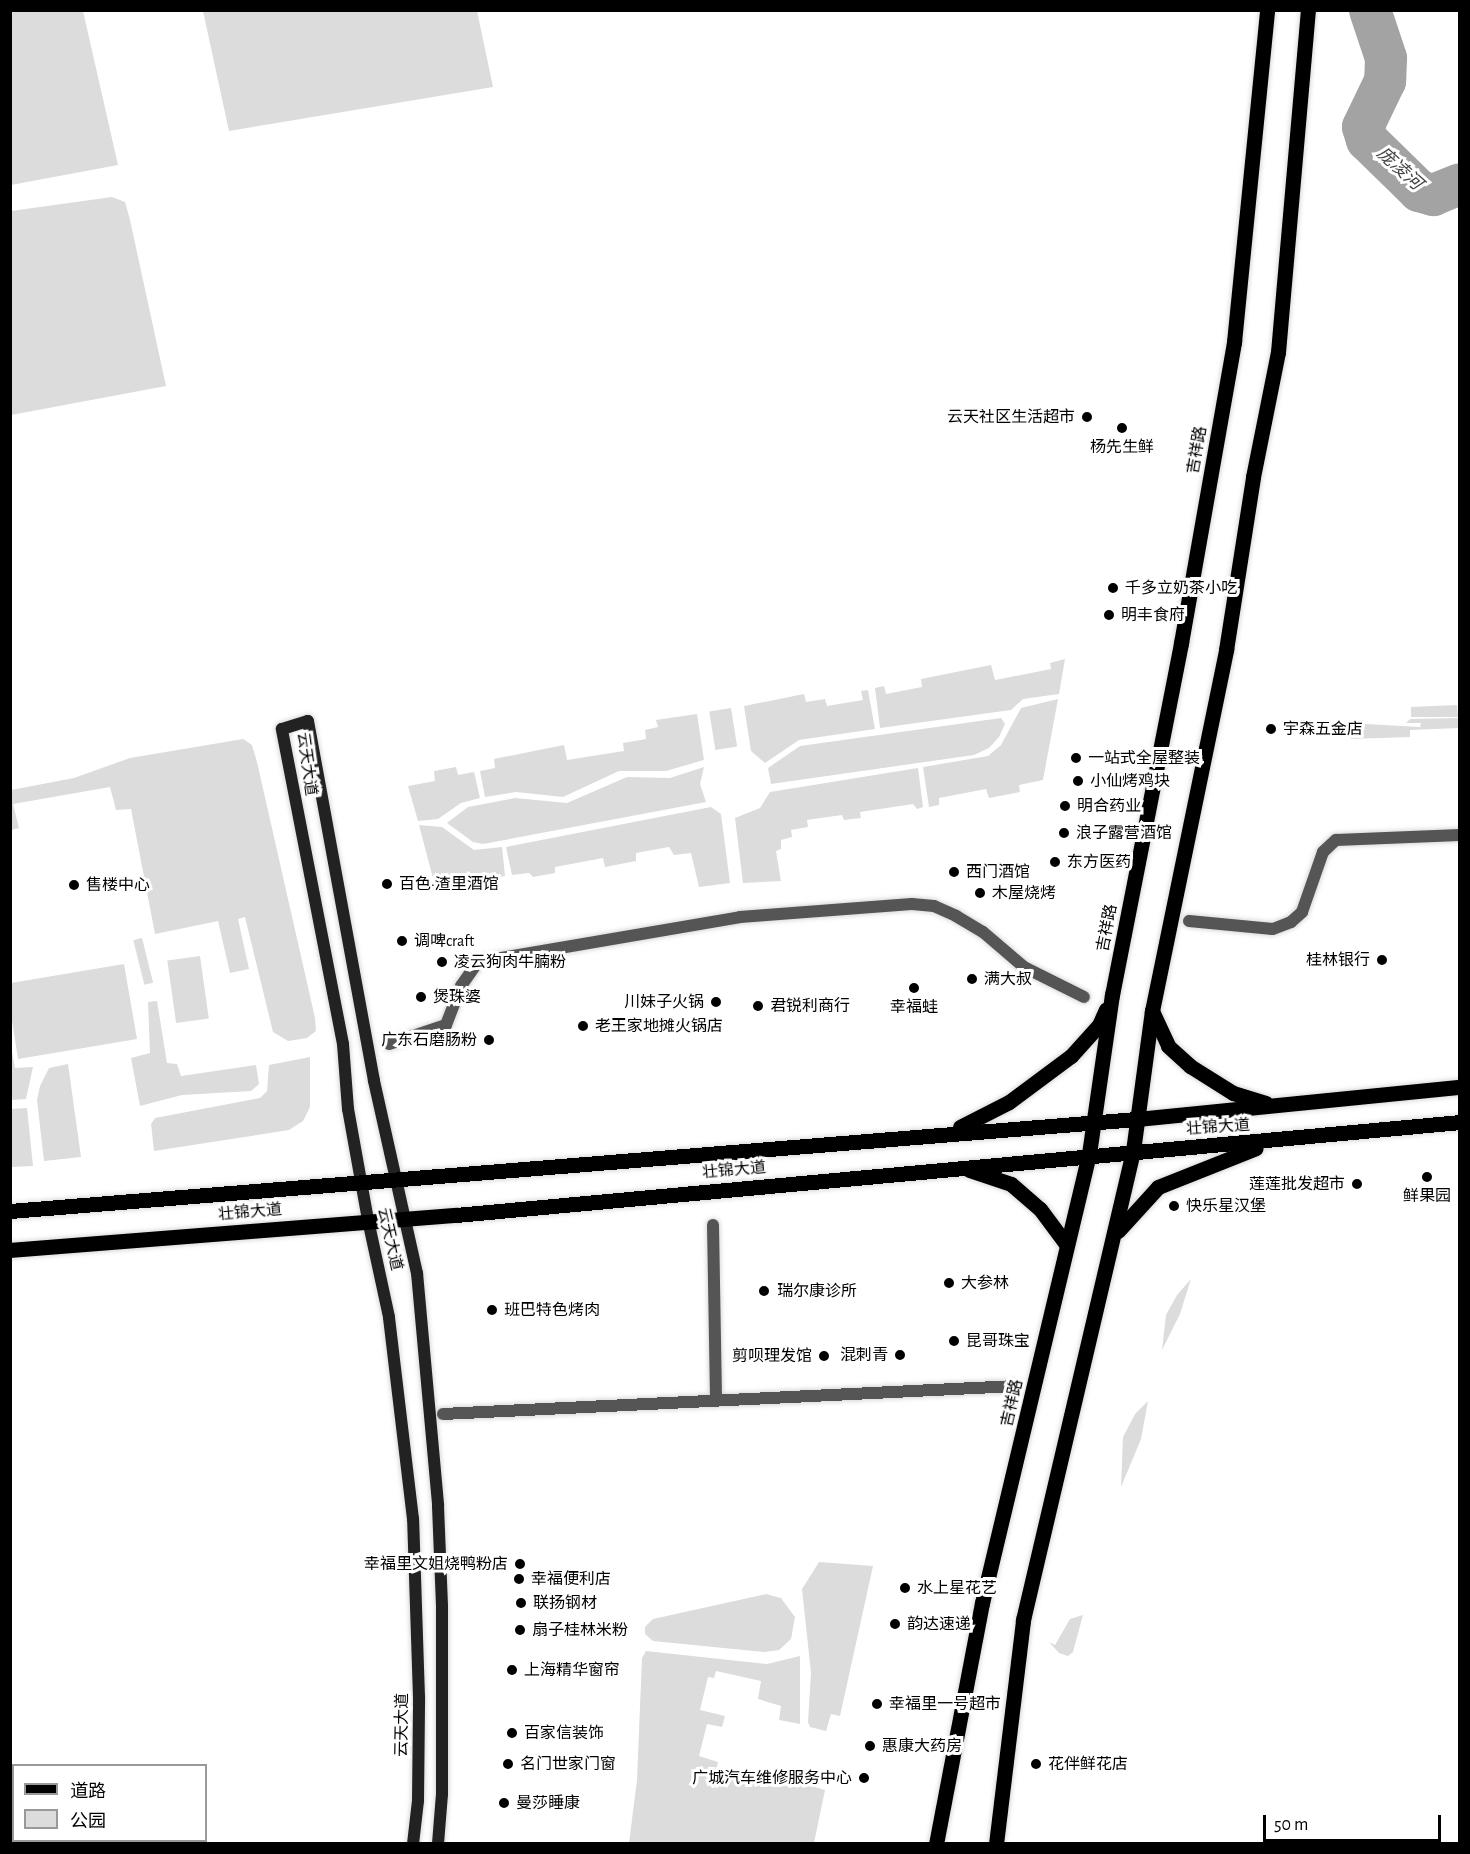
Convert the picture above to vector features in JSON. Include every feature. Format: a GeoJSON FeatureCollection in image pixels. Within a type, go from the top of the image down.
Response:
{"type":"FeatureCollection","features":[{"type":"Feature","properties":{"kind":"main road","name":"吉祥路"},"geometry":{"type":"LineString","coordinates":[[936,1844],[982,1603],[1089,1154],[1112,995],[1181,643],[1234,342],[1267,10]]}},
{"type":"Feature","properties":{"kind":"main road"},"geometry":{"type":"LineString","coordinates":[[996,1844],[1023,1620],[1133,1151],[1152,1011],[1226,650],[1252,477],[1278,352],[1308,10]]}},
{"type":"Feature","properties":{"kind":"main road","name":"云天大道"},"geometry":{"type":"LineString","coordinates":[[413,1844],[419,1731],[416,1547],[397,1365],[382,1276],[368,1220],[343,1044],[282,729],[308,721],[374,1081],[399,1181],[417,1273],[438,1506],[443,1669],[438,1844]]}},
{"type":"Feature","properties":{"kind":"main road"},"geometry":{"type":"LineString","coordinates":[[945,1133],[1009,1102],[1071,1056],[1099,1025],[1112,995]]}},
{"type":"Feature","properties":{"kind":"main road"},"geometry":{"type":"LineString","coordinates":[[1152,1011],[1168,1046],[1190,1066],[1233,1093],[1271,1105]]}},
{"type":"Feature","properties":{"kind":"main road","name":"壮锦大道"},"geometry":{"type":"LineString","coordinates":[[10,1211],[399,1181],[1093,1120],[1137,1119],[1460,1087]]}},
{"type":"Feature","properties":{"kind":"main road","name":"壮锦大道"},"geometry":{"type":"LineString","coordinates":[[10,1250],[405,1218],[1460,1122]]}},
{"type":"Feature","properties":{"kind":"main road"},"geometry":{"type":"LineString","coordinates":[[1112,1241],[1124,1221],[1158,1187],[1278,1140]]}},
{"type":"Feature","properties":{"kind":"main road"},"geometry":{"type":"LineString","coordinates":[[957,1167],[1011,1184],[1040,1209],[1066,1244]]}},
{"type":"Feature","properties":{"kind":"street"},"geometry":{"type":"LineString","coordinates":[[1189,921],[1273,929],[1291,922],[1302,912],[1323,852],[1336,840],[1460,835]]}},
{"type":"Feature","properties":{"kind":"street"},"geometry":{"type":"LineString","coordinates":[[389,1044],[446,1025],[460,986],[478,962],[740,917],[901,905],[934,906],[956,916],[983,932],[1024,967],[1084,997]]}},
{"type":"Feature","properties":{"kind":"street"},"geometry":{"type":"LineString","coordinates":[[713,1225],[716,1399]]}},
{"type":"Feature","properties":{"kind":"street"},"geometry":{"type":"LineString","coordinates":[[443,1414],[1015,1386]]}},
{"type":"Feature","properties":{"kind":"green space"},"geometry":{"type":"Polygon","coordinates":[[[11,10],[83,11],[118,165],[11,185],[11,10]]]}},
{"type":"Feature","properties":{"kind":"green space"},"geometry":{"type":"Polygon","coordinates":[[[203,11],[477,11],[493,87],[229,131],[203,11]]]}},
{"type":"Feature","properties":{"kind":"green space"},"geometry":{"type":"Polygon","coordinates":[[[112,197],[125,202],[166,386],[11,415],[11,211],[112,197]]]}},
{"type":"Feature","properties":{"kind":"green space"},"geometry":{"type":"Polygon","coordinates":[[[1065,659],[1059,694],[1023,699],[1011,710],[880,728],[875,688],[884,686],[886,694],[922,687],[921,679],[991,665],[995,680],[1051,669],[1050,663],[1065,659]]]}},
{"type":"Feature","properties":{"kind":"green space"},"geometry":{"type":"Polygon","coordinates":[[[868,690],[875,729],[799,740],[765,763],[751,751],[744,706],[804,694],[806,702],[825,699],[827,706],[863,700],[861,691],[868,690]]]}},
{"type":"Feature","properties":{"kind":"green space"},"geometry":{"type":"Polygon","coordinates":[[[1058,699],[1043,780],[1019,785],[1020,792],[989,798],[986,789],[939,798],[939,805],[929,807],[923,767],[988,756],[1001,745],[1021,708],[1058,699]]]}},
{"type":"Feature","properties":{"kind":"green space"},"geometry":{"type":"Polygon","coordinates":[[[1457,705],[1458,717],[1411,717],[1411,707],[1457,705]]]}},
{"type":"Feature","properties":{"kind":"green space"},"geometry":{"type":"Polygon","coordinates":[[[731,708],[737,747],[715,750],[709,711],[731,708]]]}},
{"type":"Feature","properties":{"kind":"green space"},"geometry":{"type":"Polygon","coordinates":[[[697,714],[704,760],[666,771],[619,771],[563,797],[516,792],[485,797],[480,771],[495,768],[494,759],[564,745],[567,760],[624,751],[623,743],[646,739],[645,730],[658,727],[656,720],[697,714]]]}},
{"type":"Feature","properties":{"kind":"green space"},"geometry":{"type":"Polygon","coordinates":[[[1001,718],[1005,724],[999,737],[989,748],[974,755],[771,784],[768,768],[800,746],[1001,718]]]}},
{"type":"Feature","properties":{"kind":"green space"},"geometry":{"type":"Polygon","coordinates":[[[1459,718],[1459,728],[1410,730],[1410,737],[1351,739],[1352,729],[1347,728],[1347,723],[1420,727],[1421,723],[1406,723],[1410,719],[1459,718]]]}},
{"type":"Feature","properties":{"kind":"green space"},"geometry":{"type":"Polygon","coordinates":[[[243,739],[252,745],[257,762],[315,1018],[316,1031],[307,1038],[288,1041],[273,1032],[245,917],[238,919],[249,969],[230,973],[218,921],[155,934],[131,809],[116,810],[110,787],[13,804],[19,828],[11,830],[11,790],[74,778],[130,758],[243,739]]]}},
{"type":"Feature","properties":{"kind":"green space"},"geometry":{"type":"Polygon","coordinates":[[[456,767],[458,775],[474,772],[480,798],[461,803],[438,819],[418,821],[408,786],[435,781],[434,771],[456,767]]]}},
{"type":"Feature","properties":{"kind":"green space"},"geometry":{"type":"Polygon","coordinates":[[[704,767],[700,784],[706,802],[483,844],[473,842],[447,823],[468,807],[515,798],[567,803],[627,777],[670,778],[704,767]]]}},
{"type":"Feature","properties":{"kind":"green space"},"geometry":{"type":"Polygon","coordinates":[[[918,768],[923,807],[917,809],[913,804],[860,812],[861,818],[844,820],[842,815],[807,820],[808,827],[791,830],[792,837],[781,840],[781,849],[776,851],[781,881],[743,883],[735,818],[760,808],[770,792],[918,768]]]}},
{"type":"Feature","properties":{"kind":"green space"},"geometry":{"type":"Polygon","coordinates":[[[711,807],[721,814],[730,883],[699,887],[691,853],[674,855],[669,847],[636,853],[636,861],[605,867],[603,858],[555,867],[555,873],[533,877],[529,873],[512,875],[506,847],[711,807]]]}},
{"type":"Feature","properties":{"kind":"green space"},"geometry":{"type":"Polygon","coordinates":[[[419,825],[442,827],[474,850],[502,847],[505,876],[477,881],[477,887],[460,889],[458,883],[435,886],[419,825]]]}},
{"type":"Feature","properties":{"kind":"green space"},"geometry":{"type":"Polygon","coordinates":[[[142,938],[153,983],[144,985],[133,940],[142,938]]]}},
{"type":"Feature","properties":{"kind":"green space"},"geometry":{"type":"Polygon","coordinates":[[[200,956],[209,1018],[176,1023],[167,961],[200,956]]]}},
{"type":"Feature","properties":{"kind":"green space"},"geometry":{"type":"Polygon","coordinates":[[[124,964],[137,1039],[18,1059],[11,1014],[11,983],[124,964]]]}},
{"type":"Feature","properties":{"kind":"green space"},"geometry":{"type":"Polygon","coordinates":[[[157,1001],[167,1063],[177,1064],[181,1076],[256,1065],[259,1084],[251,1091],[182,1095],[140,1106],[131,1058],[150,1053],[148,1002],[157,1001]]]}},
{"type":"Feature","properties":{"kind":"green space"},"geometry":{"type":"Polygon","coordinates":[[[11,1046],[15,1068],[33,1067],[26,1099],[11,1100],[11,1046]]]}},
{"type":"Feature","properties":{"kind":"green space"},"geometry":{"type":"Polygon","coordinates":[[[310,1057],[310,1107],[303,1121],[289,1130],[154,1151],[151,1124],[155,1118],[260,1098],[267,1091],[269,1065],[310,1057]]]}},
{"type":"Feature","properties":{"kind":"green space"},"geometry":{"type":"Polygon","coordinates":[[[68,1064],[81,1157],[44,1161],[37,1100],[40,1086],[49,1068],[68,1064]]]}},
{"type":"Feature","properties":{"kind":"green space"},"geometry":{"type":"Polygon","coordinates":[[[27,1108],[33,1166],[11,1167],[11,1109],[27,1108]]]}},
{"type":"Feature","properties":{"kind":"green space"},"geometry":{"type":"Polygon","coordinates":[[[1191,1279],[1180,1314],[1162,1350],[1166,1315],[1177,1295],[1191,1279]]]}},
{"type":"Feature","properties":{"kind":"green space"},"geometry":{"type":"Polygon","coordinates":[[[1148,1401],[1141,1439],[1121,1487],[1123,1437],[1135,1414],[1148,1401]]]}},
{"type":"Feature","properties":{"kind":"green space"},"geometry":{"type":"Polygon","coordinates":[[[819,1562],[873,1566],[840,1716],[831,1714],[826,1731],[810,1727],[808,1722],[811,1673],[802,1589],[819,1562]]]}},
{"type":"Feature","properties":{"kind":"green space"},"geometry":{"type":"Polygon","coordinates":[[[766,1594],[781,1598],[795,1617],[791,1639],[779,1650],[764,1652],[653,1641],[645,1634],[645,1627],[653,1619],[766,1594]]]}},
{"type":"Feature","properties":{"kind":"green space"},"geometry":{"type":"Polygon","coordinates":[[[1083,1615],[1073,1652],[1068,1656],[1059,1653],[1049,1642],[1055,1645],[1070,1619],[1083,1615]]]}},
{"type":"Feature","properties":{"kind":"green space"},"geometry":{"type":"Polygon","coordinates":[[[646,1651],[767,1664],[800,1656],[800,1724],[779,1720],[781,1706],[758,1699],[761,1681],[716,1671],[714,1678],[708,1677],[700,1710],[725,1716],[722,1727],[707,1724],[699,1756],[718,1762],[717,1767],[775,1781],[778,1772],[809,1779],[808,1785],[825,1790],[814,1843],[629,1843],[637,1780],[642,1658],[646,1651]]]}},
{"type":"Feature","properties":{"kind":"waterway","name":"庞凌河"},"geometry":{"type":"LineString","coordinates":[[1370,10],[1386,58],[1385,81],[1363,127],[1367,140],[1419,191],[1433,195],[1460,184]]}},
{"type":"Feature","properties":{"kind":"place","name":"云天社区生活超市"},"geometry":{"type":"Point","coordinates":[1087,417]}},
{"type":"Feature","properties":{"kind":"place","name":"杨先生鲜"},"geometry":{"type":"Point","coordinates":[1122,428]}},
{"type":"Feature","properties":{"kind":"place","name":"千多立奶茶小吃"},"geometry":{"type":"Point","coordinates":[1113,588]}},
{"type":"Feature","properties":{"kind":"place","name":"明丰食府"},"geometry":{"type":"Point","coordinates":[1109,615]}},
{"type":"Feature","properties":{"kind":"place","name":"宇森五金店"},"geometry":{"type":"Point","coordinates":[1271,729]}},
{"type":"Feature","properties":{"kind":"place","name":"一站式全屋整装"},"geometry":{"type":"Point","coordinates":[1076,758]}},
{"type":"Feature","properties":{"kind":"place","name":"小仙烤鸡块"},"geometry":{"type":"Point","coordinates":[1078,781]}},
{"type":"Feature","properties":{"kind":"place","name":"明合药业"},"geometry":{"type":"Point","coordinates":[1065,806]}},
{"type":"Feature","properties":{"kind":"place","name":"浪子露营酒馆"},"geometry":{"type":"Point","coordinates":[1064,833]}},
{"type":"Feature","properties":{"kind":"place","name":"东方医药"},"geometry":{"type":"Point","coordinates":[1055,862]}},
{"type":"Feature","properties":{"kind":"place","name":"西门酒馆"},"geometry":{"type":"Point","coordinates":[954,872]}},
{"type":"Feature","properties":{"kind":"place","name":"百色·渣里酒馆"},"geometry":{"type":"Point","coordinates":[387,884]}},
{"type":"Feature","properties":{"kind":"place","name":"售楼中心"},"geometry":{"type":"Point","coordinates":[74,885]}},
{"type":"Feature","properties":{"kind":"place","name":"木屋烧烤"},"geometry":{"type":"Point","coordinates":[980,893]}},
{"type":"Feature","properties":{"kind":"place","name":"调啤craft"},"geometry":{"type":"Point","coordinates":[402,941]}},
{"type":"Feature","properties":{"kind":"place","name":"桂林银行"},"geometry":{"type":"Point","coordinates":[1382,960]}},
{"type":"Feature","properties":{"kind":"place","name":"凌云狗肉牛腩粉"},"geometry":{"type":"Point","coordinates":[442,962]}},
{"type":"Feature","properties":{"kind":"place","name":"满大叔"},"geometry":{"type":"Point","coordinates":[972,979]}},
{"type":"Feature","properties":{"kind":"place","name":"幸福蛙"},"geometry":{"type":"Point","coordinates":[914,988]}},
{"type":"Feature","properties":{"kind":"place","name":"煲珠婆"},"geometry":{"type":"Point","coordinates":[421,997]}},
{"type":"Feature","properties":{"kind":"place","name":"川妹子火锅"},"geometry":{"type":"Point","coordinates":[716,1002]}},
{"type":"Feature","properties":{"kind":"place","name":"君锐利商行"},"geometry":{"type":"Point","coordinates":[758,1006]}},
{"type":"Feature","properties":{"kind":"place","name":"老王家地摊火锅店"},"geometry":{"type":"Point","coordinates":[583,1026]}},
{"type":"Feature","properties":{"kind":"place","name":"广东石磨肠粉"},"geometry":{"type":"Point","coordinates":[489,1040]}},
{"type":"Feature","properties":{"kind":"place","name":"鲜果园"},"geometry":{"type":"Point","coordinates":[1427,1177]}},
{"type":"Feature","properties":{"kind":"place","name":"莲莲批发超市"},"geometry":{"type":"Point","coordinates":[1357,1184]}},
{"type":"Feature","properties":{"kind":"place","name":"快乐星汉堡"},"geometry":{"type":"Point","coordinates":[1174,1206]}},
{"type":"Feature","properties":{"kind":"place","name":"大参林"},"geometry":{"type":"Point","coordinates":[949,1283]}},
{"type":"Feature","properties":{"kind":"place","name":"瑞尔康诊所"},"geometry":{"type":"Point","coordinates":[764,1291]}},
{"type":"Feature","properties":{"kind":"place","name":"班巴特色烤肉"},"geometry":{"type":"Point","coordinates":[492,1310]}},
{"type":"Feature","properties":{"kind":"place","name":"昆哥珠宝"},"geometry":{"type":"Point","coordinates":[954,1341]}},
{"type":"Feature","properties":{"kind":"place","name":"混刺青"},"geometry":{"type":"Point","coordinates":[900,1355]}},
{"type":"Feature","properties":{"kind":"place","name":"剪呗理发馆"},"geometry":{"type":"Point","coordinates":[824,1356]}},
{"type":"Feature","properties":{"kind":"place","name":"幸福里文姐烧鸭粉店"},"geometry":{"type":"Point","coordinates":[520,1564]}},
{"type":"Feature","properties":{"kind":"place","name":"幸福便利店"},"geometry":{"type":"Point","coordinates":[519,1579]}},
{"type":"Feature","properties":{"kind":"place","name":"水上星花艺"},"geometry":{"type":"Point","coordinates":[905,1588]}},
{"type":"Feature","properties":{"kind":"place","name":"联扬钢材"},"geometry":{"type":"Point","coordinates":[521,1603]}},
{"type":"Feature","properties":{"kind":"place","name":"韵达速递"},"geometry":{"type":"Point","coordinates":[895,1624]}},
{"type":"Feature","properties":{"kind":"place","name":"扇子桂林米粉"},"geometry":{"type":"Point","coordinates":[520,1630]}},
{"type":"Feature","properties":{"kind":"place","name":"上海精华窗帘"},"geometry":{"type":"Point","coordinates":[512,1670]}},
{"type":"Feature","properties":{"kind":"place","name":"幸福里一号超市"},"geometry":{"type":"Point","coordinates":[877,1704]}},
{"type":"Feature","properties":{"kind":"place","name":"百家信装饰"},"geometry":{"type":"Point","coordinates":[512,1733]}},
{"type":"Feature","properties":{"kind":"place","name":"惠康大药房"},"geometry":{"type":"Point","coordinates":[870,1746]}},
{"type":"Feature","properties":{"kind":"place","name":"名门世家门窗"},"geometry":{"type":"Point","coordinates":[508,1764]}},
{"type":"Feature","properties":{"kind":"place","name":"花伴鲜花店"},"geometry":{"type":"Point","coordinates":[1036,1764]}},
{"type":"Feature","properties":{"kind":"place","name":"广城汽车维修服务中心"},"geometry":{"type":"Point","coordinates":[864,1778]}},
{"type":"Feature","properties":{"kind":"place","name":"曼莎睡康"},"geometry":{"type":"Point","coordinates":[504,1803]}}]}
